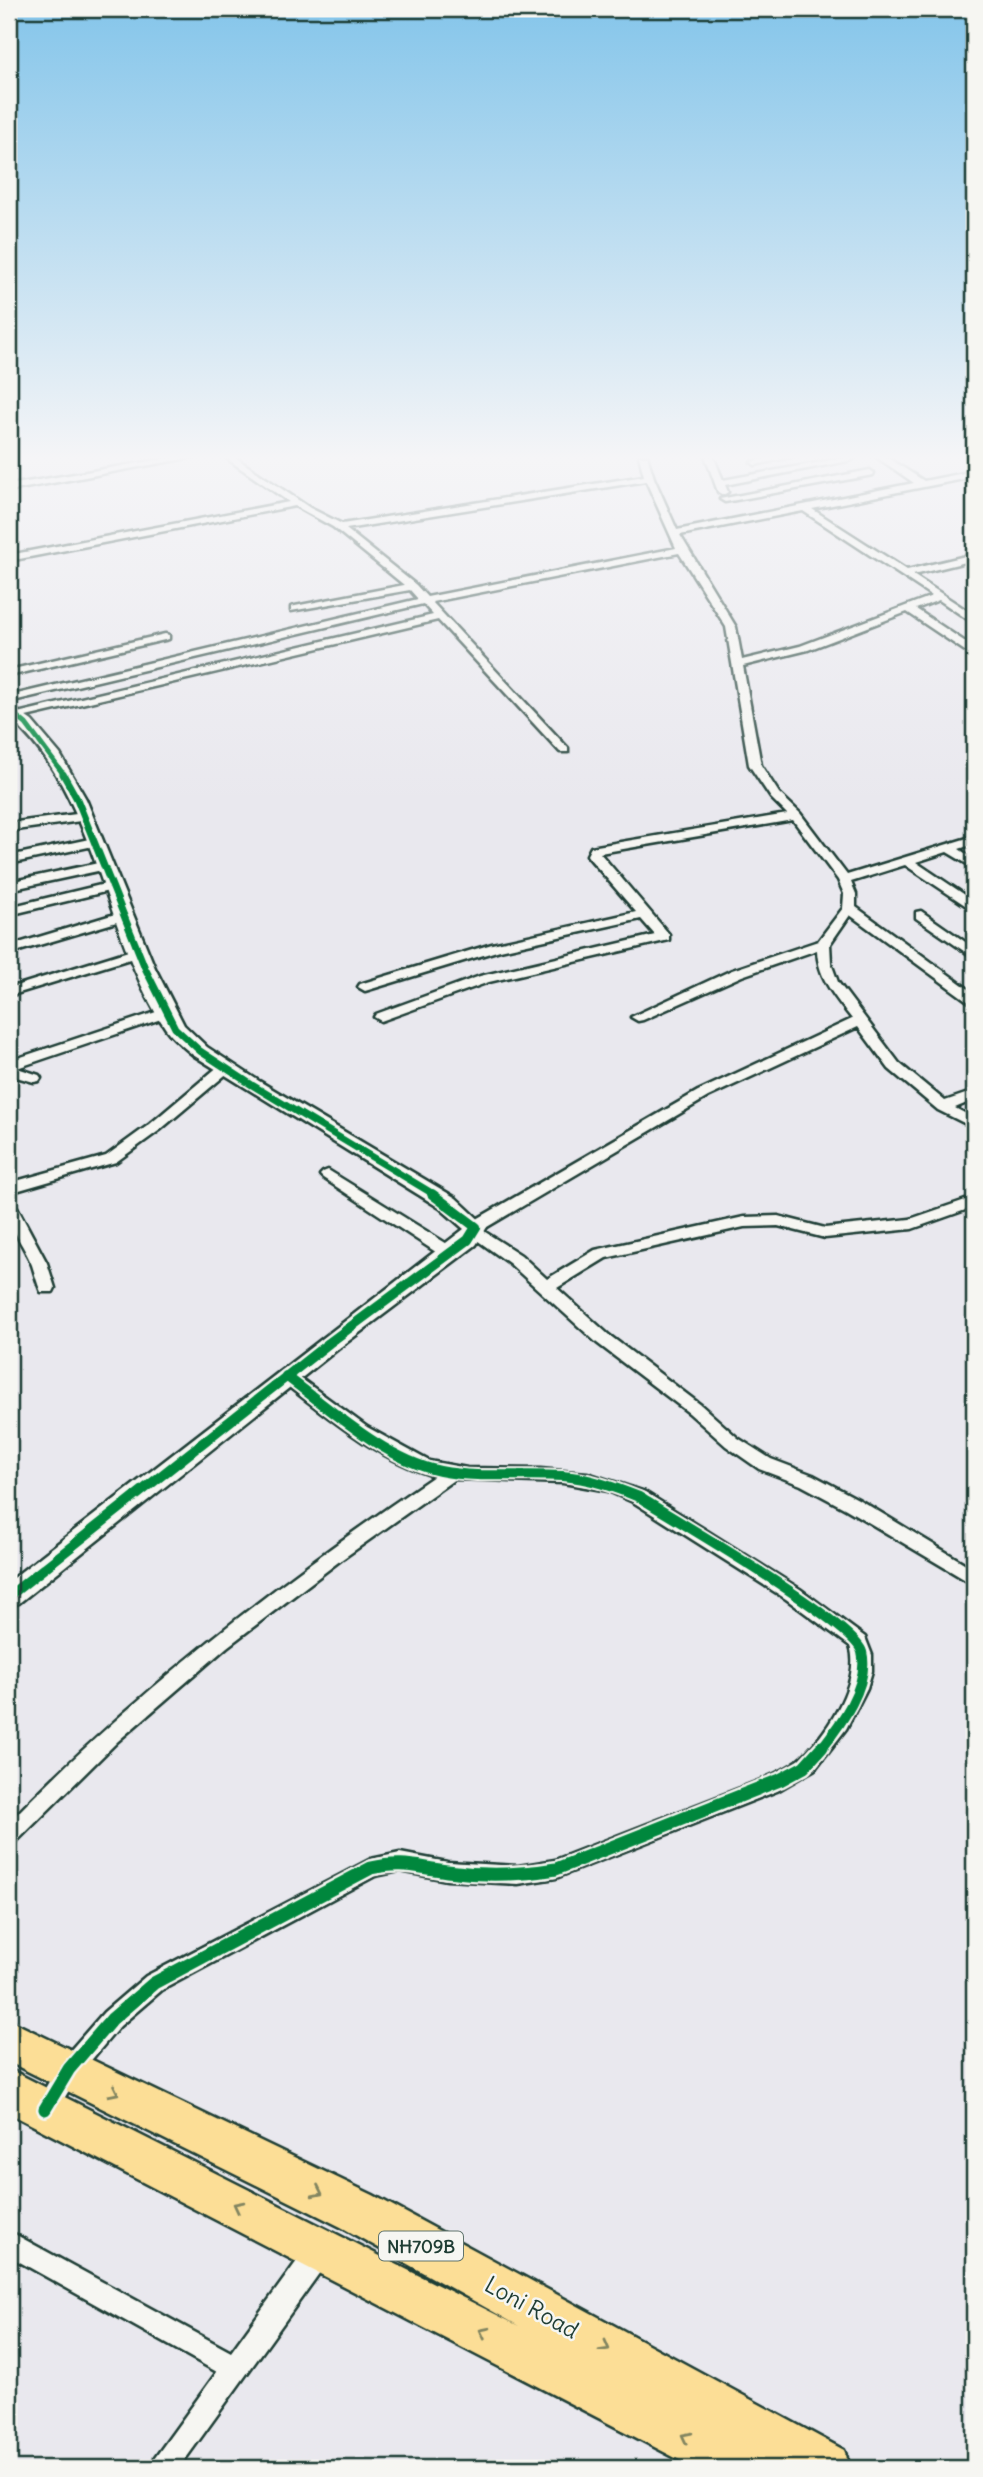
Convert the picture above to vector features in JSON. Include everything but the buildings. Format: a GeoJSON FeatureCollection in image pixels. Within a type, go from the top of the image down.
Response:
{"type":"FeatureCollection","features":[{"type":"Feature","properties":{"kind":"highway","name":"Loni Road"},"geometry":{"type":"LineString","coordinates":[[9,2040],[357,2211],[826,2468]]}},
{"type":"Feature","properties":{"kind":"highway","name":"NH709B"},"geometry":{"type":"LineString","coordinates":[[27,2100],[322,2248],[747,2468]]}},
{"type":"Feature","properties":{"kind":"street"},"geometry":{"type":"LineString","coordinates":[[393,572],[412,587],[564,750]]}},
{"type":"Feature","properties":{"kind":"street"},"geometry":{"type":"LineString","coordinates":[[11,711],[424,601],[573,572]]}},
{"type":"Feature","properties":{"kind":"street"},"geometry":{"type":"LineString","coordinates":[[638,1017],[737,973],[823,944],[849,908],[850,894],[844,880],[755,765],[731,627],[722,608],[697,572]]}},
{"type":"Feature","properties":{"kind":"street"},"geometry":{"type":"LineString","coordinates":[[908,573],[914,572]]}},
{"type":"Feature","properties":{"kind":"street"},"geometry":{"type":"LineString","coordinates":[[908,573],[974,619]]}},
{"type":"Feature","properties":{"kind":"street"},"geometry":{"type":"LineString","coordinates":[[295,609],[412,587]]}},
{"type":"Feature","properties":{"kind":"street"},"geometry":{"type":"LineString","coordinates":[[739,664],[804,648],[941,596]]}},
{"type":"Feature","properties":{"kind":"street"},"geometry":{"type":"LineString","coordinates":[[908,608],[969,649]]}},
{"type":"Feature","properties":{"kind":"street"},"geometry":{"type":"LineString","coordinates":[[11,711],[439,617]]}},
{"type":"Feature","properties":{"kind":"street"},"geometry":{"type":"LineString","coordinates":[[9,673],[165,637]]}},
{"type":"Feature","properties":{"kind":"street"},"geometry":{"type":"LineString","coordinates":[[11,711],[54,758],[84,817],[165,1013],[185,1038],[225,1068],[448,1203],[603,1339],[741,1448],[765,1464],[807,1480],[852,1504],[974,1578]]}},
{"type":"Feature","properties":{"kind":"street"},"geometry":{"type":"LineString","coordinates":[[381,1017],[485,979],[664,937],[593,855],[595,850],[796,816]]}},
{"type":"Feature","properties":{"kind":"street"},"geometry":{"type":"LineString","coordinates":[[9,827],[84,817]]}},
{"type":"Feature","properties":{"kind":"street"},"geometry":{"type":"LineString","coordinates":[[844,880],[974,840]]}},
{"type":"Feature","properties":{"kind":"street"},"geometry":{"type":"LineString","coordinates":[[9,860],[94,842]]}},
{"type":"Feature","properties":{"kind":"street"},"geometry":{"type":"LineString","coordinates":[[949,848],[974,864]]}},
{"type":"Feature","properties":{"kind":"street"},"geometry":{"type":"LineString","coordinates":[[908,862],[974,907]]}},
{"type":"Feature","properties":{"kind":"street"},"geometry":{"type":"LineString","coordinates":[[9,886],[103,866]]}},
{"type":"Feature","properties":{"kind":"street"},"geometry":{"type":"LineString","coordinates":[[9,911],[113,886]]}},
{"type":"Feature","properties":{"kind":"street"},"geometry":{"type":"LineString","coordinates":[[849,908],[974,999]]}},
{"type":"Feature","properties":{"kind":"street"},"geometry":{"type":"LineString","coordinates":[[365,987],[496,947],[645,914]]}},
{"type":"Feature","properties":{"kind":"street"},"geometry":{"type":"LineString","coordinates":[[9,950],[125,915]]}},
{"type":"Feature","properties":{"kind":"street"},"geometry":{"type":"LineString","coordinates":[[921,915],[974,954]]}},
{"type":"Feature","properties":{"kind":"street"},"geometry":{"type":"LineString","coordinates":[[823,944],[824,963],[831,982],[891,1063],[943,1107],[974,1125]]}},
{"type":"Feature","properties":{"kind":"street"},"geometry":{"type":"LineString","coordinates":[[9,992],[138,952]]}},
{"type":"Feature","properties":{"kind":"street"},"geometry":{"type":"LineString","coordinates":[[9,1068],[165,1013]]}},
{"type":"Feature","properties":{"kind":"street"},"geometry":{"type":"LineString","coordinates":[[9,1596],[286,1376],[451,1254],[476,1230],[703,1094],[860,1021]]}},
{"type":"Feature","properties":{"kind":"street"},"geometry":{"type":"LineString","coordinates":[[9,1068],[34,1078]]}},
{"type":"Feature","properties":{"kind":"street"},"geometry":{"type":"LineString","coordinates":[[9,1188],[111,1159],[155,1127],[225,1068]]}},
{"type":"Feature","properties":{"kind":"street"},"geometry":{"type":"LineString","coordinates":[[943,1107],[974,1095]]}},
{"type":"Feature","properties":{"kind":"street"},"geometry":{"type":"LineString","coordinates":[[328,1175],[451,1254]]}},
{"type":"Feature","properties":{"kind":"street"},"geometry":{"type":"LineString","coordinates":[[546,1287],[601,1254],[744,1222],[778,1221],[825,1233],[912,1224],[974,1202]]}},
{"type":"Feature","properties":{"kind":"street"},"geometry":{"type":"LineString","coordinates":[[9,1208],[38,1263],[47,1288]]}},
{"type":"Feature","properties":{"kind":"street"},"geometry":{"type":"LineString","coordinates":[[27,2100],[69,2070],[112,2019],[154,1983],[371,1868],[400,1862],[447,1871],[508,1874],[556,1869],[789,1777],[808,1763],[837,1731],[856,1687],[864,1662],[863,1650],[858,1642],[793,1594],[695,1531],[615,1485],[565,1475],[438,1471],[395,1451],[356,1427],[286,1376]]}},
{"type":"Feature","properties":{"kind":"street"},"geometry":{"type":"LineString","coordinates":[[9,1836],[95,1747],[181,1672],[346,1545],[453,1472]]}},
{"type":"Feature","properties":{"kind":"street"},"geometry":{"type":"LineString","coordinates":[[9,2243],[235,2368]]}},
{"type":"Feature","properties":{"kind":"street"},"geometry":{"type":"LineString","coordinates":[[163,2468],[322,2248]]}},
{"type":"Feature","properties":{"kind":"cycle path"},"geometry":{"type":"LineString","coordinates":[[9,710],[26,724],[54,758],[77,799],[145,968],[175,1028],[200,1051],[448,1203],[476,1227],[475,1233],[468,1240],[329,1343],[9,1596]]}},
{"type":"Feature","properties":{"kind":"cycle path"},"geometry":{"type":"LineString","coordinates":[[45,2109],[69,2069],[112,2019],[154,1983],[371,1868],[400,1862],[447,1871],[518,1875],[556,1869],[795,1773],[818,1753],[839,1723],[857,1688],[863,1655],[858,1642],[793,1594],[639,1497],[587,1479],[467,1474],[423,1466],[382,1445],[286,1376]]}}]}
